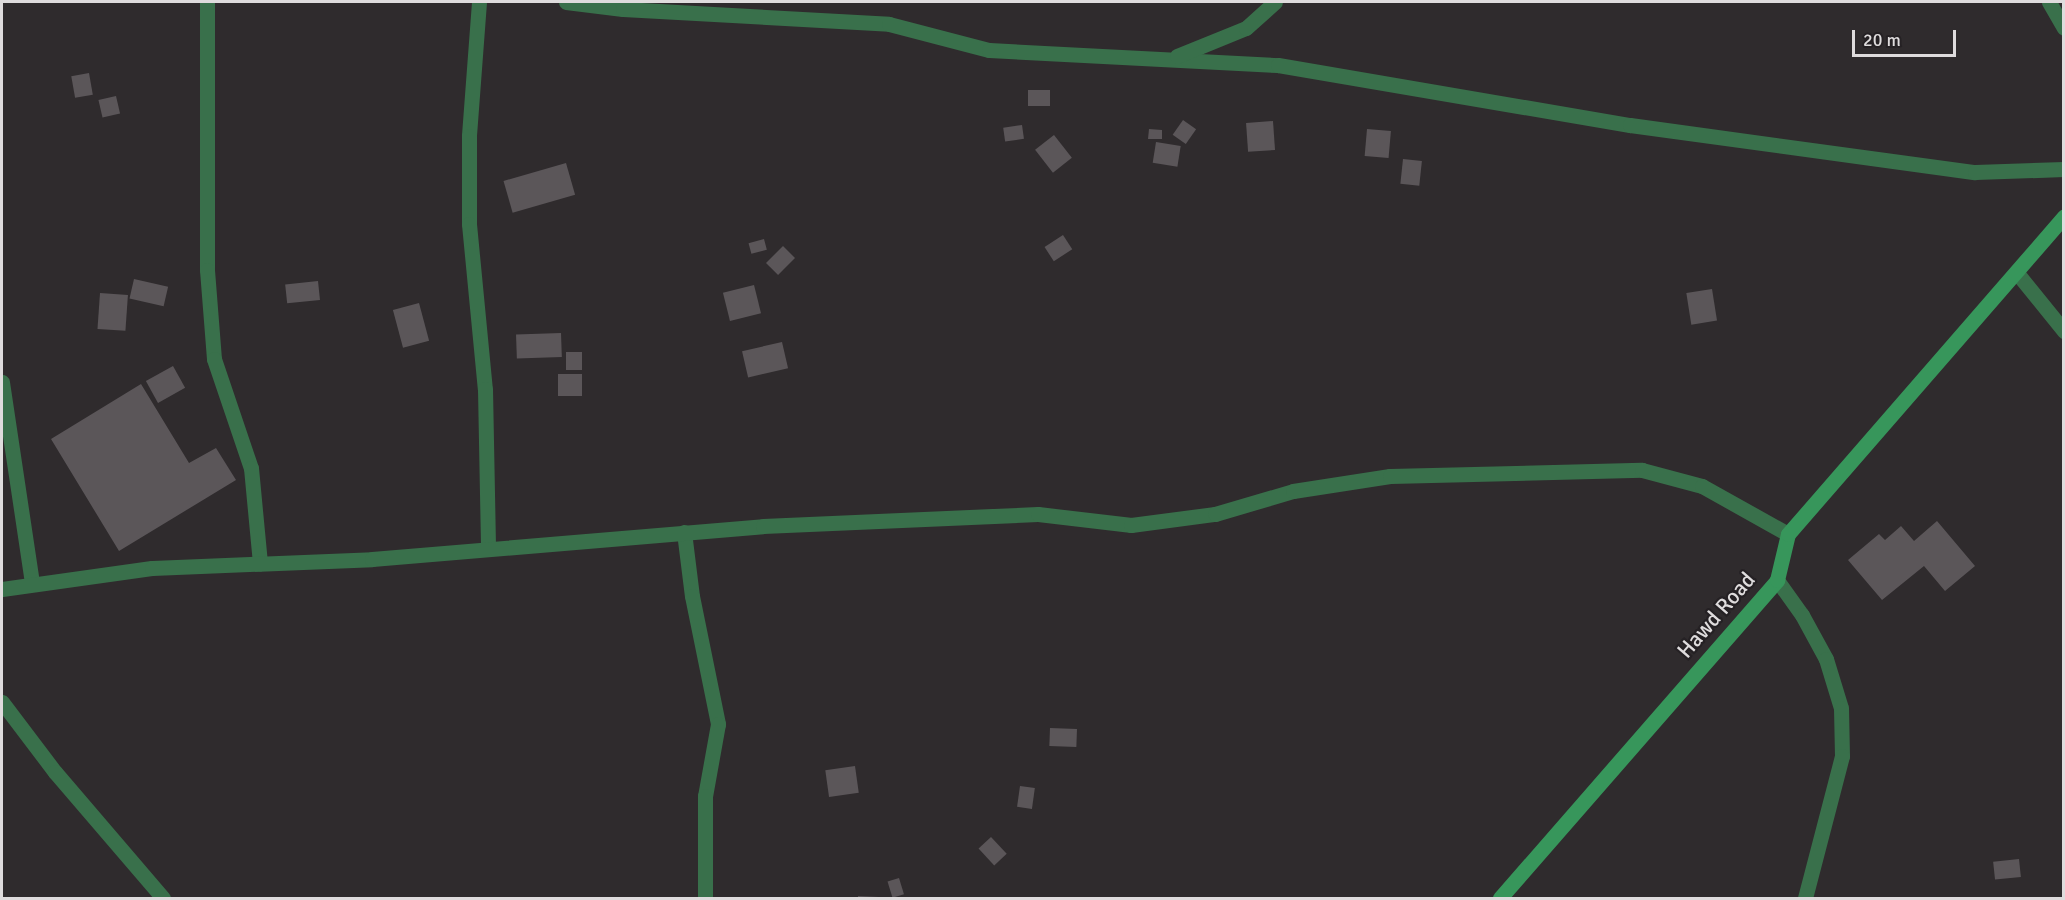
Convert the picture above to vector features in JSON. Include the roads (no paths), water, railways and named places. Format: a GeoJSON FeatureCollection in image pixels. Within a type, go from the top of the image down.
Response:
{"type":"FeatureCollection","features":[{"type":"Feature","properties":{"kind":"main road","name":"Hawd Road"},"geometry":{"type":"LineString","coordinates":[[1500,898],[1777,580],[1788,534],[2017,273],[2064,216]]}},
{"type":"Feature","properties":{"kind":"street"},"geometry":{"type":"LineString","coordinates":[[207,2],[207,270],[214,359],[251,468],[260,564]]}},
{"type":"Feature","properties":{"kind":"street"},"geometry":{"type":"LineString","coordinates":[[479,2],[469,136],[469,225],[486,401],[488,549]]}},
{"type":"Feature","properties":{"kind":"street"},"geometry":{"type":"LineString","coordinates":[[566,2],[623,9],[889,24],[989,50],[1278,65],[1630,124],[1976,171],[2064,169]]}},
{"type":"Feature","properties":{"kind":"street"},"geometry":{"type":"LineString","coordinates":[[1172,58],[1246,28],[1275,2]]}},
{"type":"Feature","properties":{"kind":"street"},"geometry":{"type":"LineString","coordinates":[[2049,2],[2064,28]]}},
{"type":"Feature","properties":{"kind":"street"},"geometry":{"type":"LineString","coordinates":[[2017,273],[2064,331]]}},
{"type":"Feature","properties":{"kind":"street"},"geometry":{"type":"LineString","coordinates":[[2,382],[32,582]]}},
{"type":"Feature","properties":{"kind":"street"},"geometry":{"type":"LineString","coordinates":[[2,589],[32,582],[153,568],[260,564],[488,549],[684,532],[1038,514],[1131,525],[1215,514],[1293,491],[1390,476],[1642,470],[1702,486],[1788,534]]}},
{"type":"Feature","properties":{"kind":"street"},"geometry":{"type":"LineString","coordinates":[[684,532],[692,596],[718,724],[705,796],[705,898]]}},
{"type":"Feature","properties":{"kind":"street"},"geometry":{"type":"LineString","coordinates":[[1777,580],[1802,615],[1826,659],[1841,708],[1842,756],[1805,898]]}},
{"type":"Feature","properties":{"kind":"street"},"geometry":{"type":"LineString","coordinates":[[2,702],[55,772],[163,898]]}}]}
